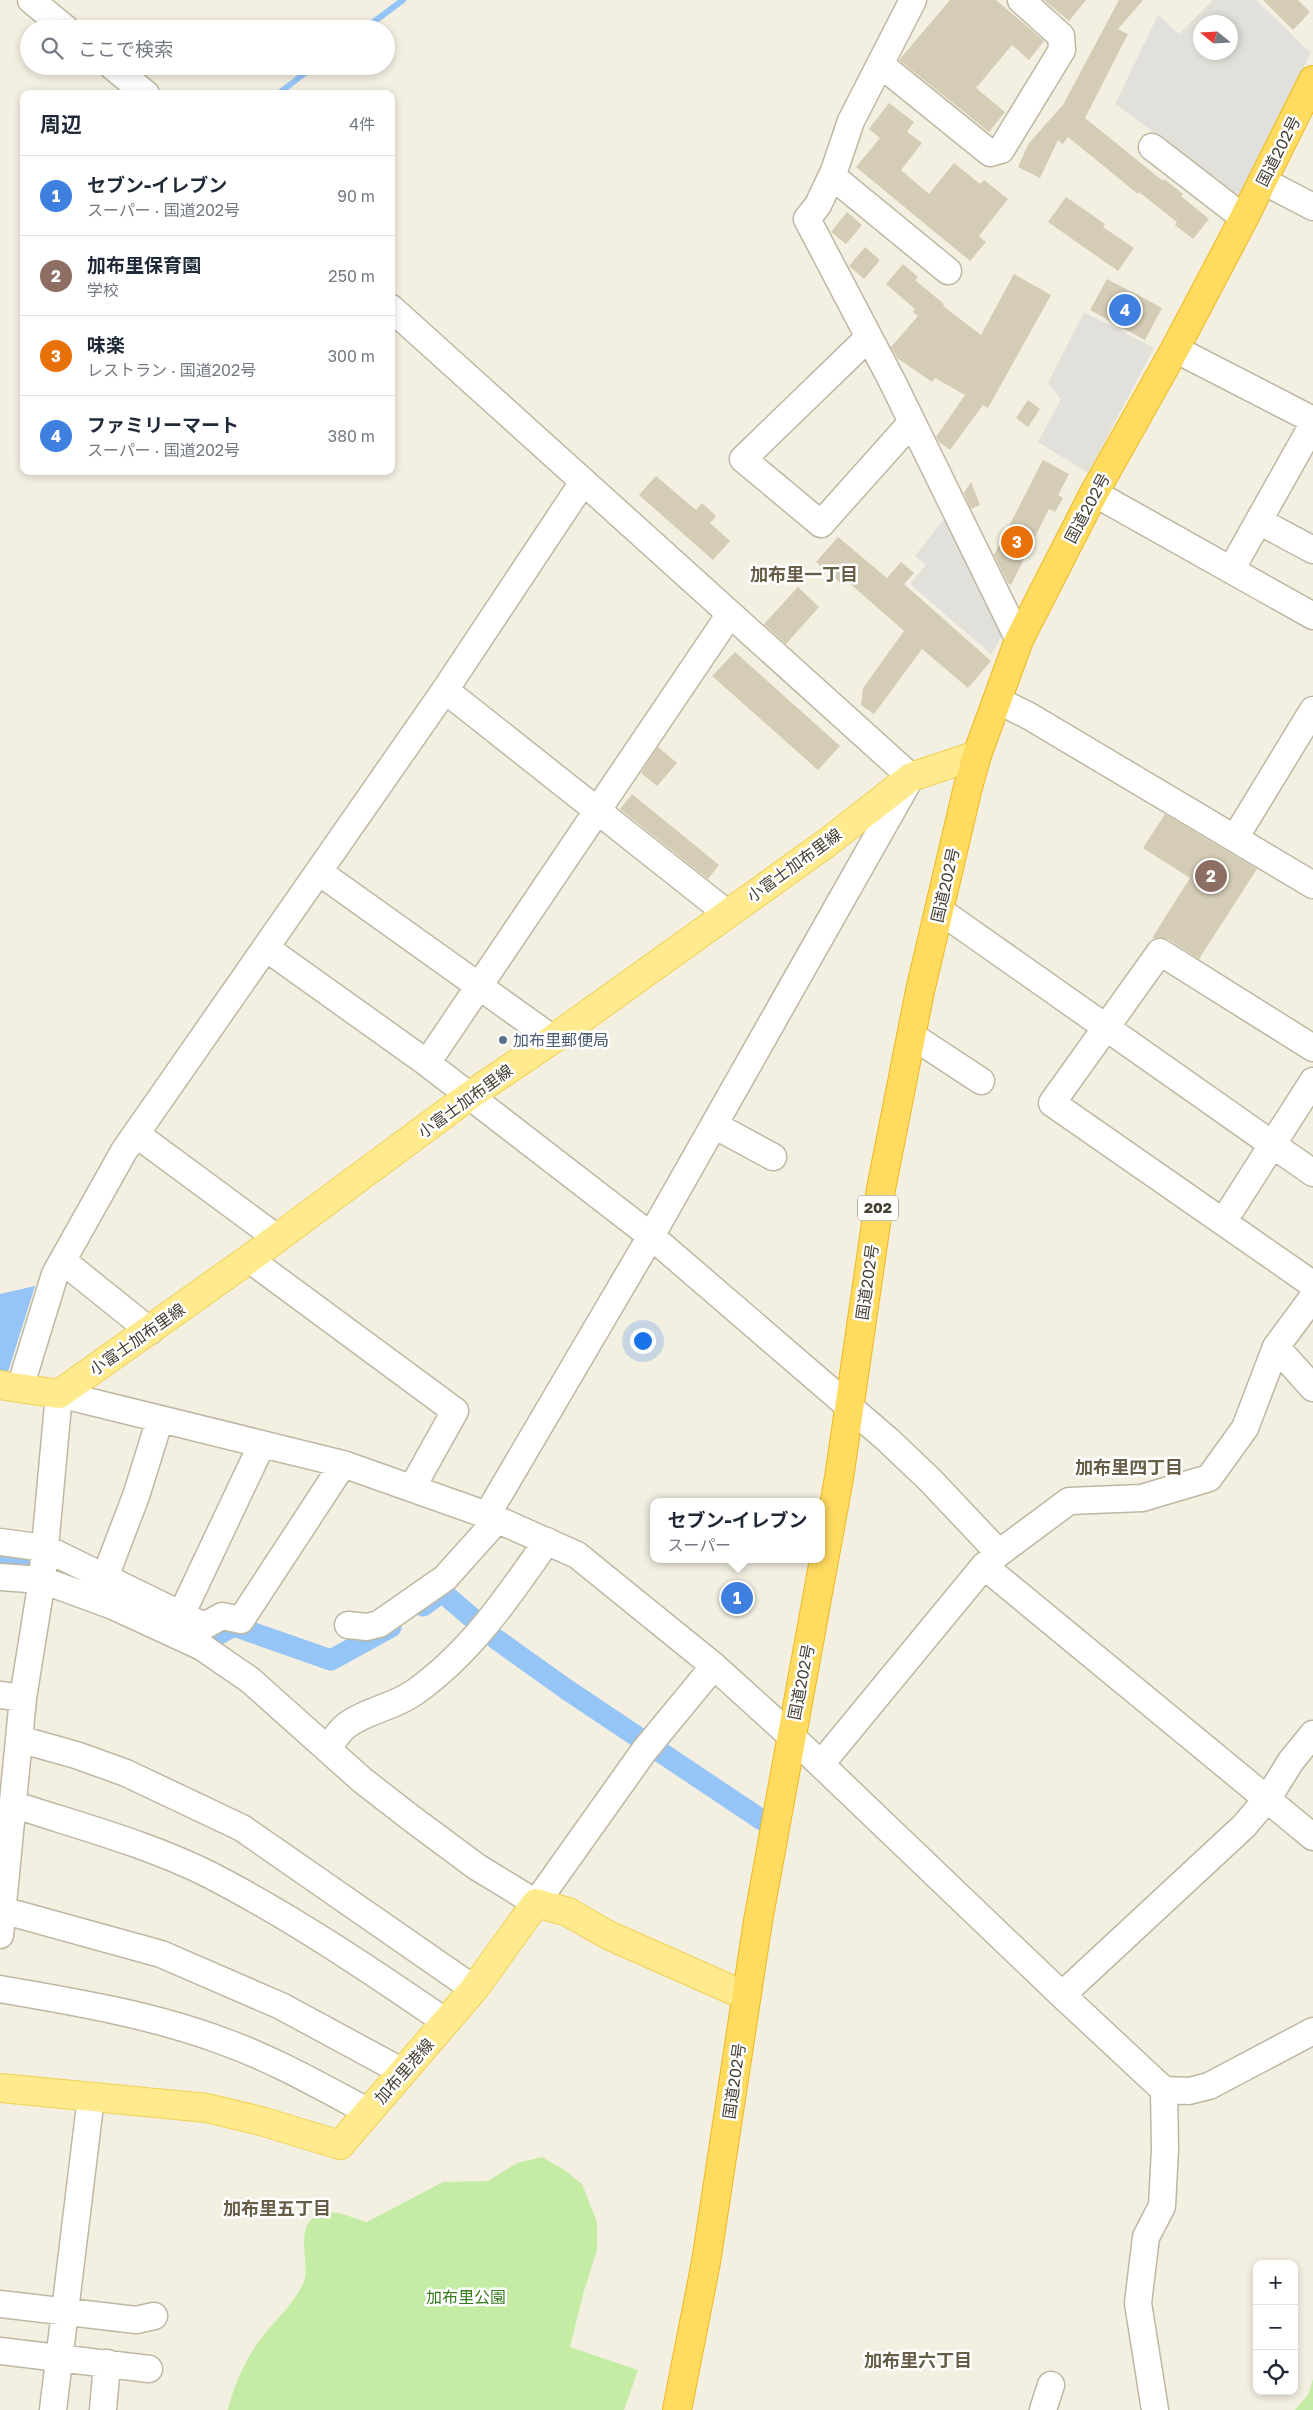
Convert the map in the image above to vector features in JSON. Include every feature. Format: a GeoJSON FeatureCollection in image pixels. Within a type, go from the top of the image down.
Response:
{"type":"FeatureCollection","features":[{"type":"Feature","properties":{"kind":"highway","name":"国道202号"},"geometry":{"type":"LineString","coordinates":[[825,1555],[840,1478],[880,1190],[911,1035],[977,755],[1019,640],[1094,494],[1175,349],[1244,218],[1313,80]]}},
{"type":"Feature","properties":{"kind":"highway","name":"国道202号"},"geometry":{"type":"LineString","coordinates":[[677,2410],[706,2262],[746,1996],[790,1735],[823,1563]]}},
{"type":"Feature","properties":{"kind":"main road","name":"小富士加布里線"},"geometry":{"type":"LineString","coordinates":[[59,1394],[150,1331],[469,1096],[553,1039],[828,842],[912,776],[977,755]]}},
{"type":"Feature","properties":{"kind":"main road"},"geometry":{"type":"LineString","coordinates":[[10,1386],[59,1394]]}},
{"type":"Feature","properties":{"kind":"main road"},"geometry":{"type":"LineString","coordinates":[[536,1903],[568,1912],[608,1935],[746,1996]]}},
{"type":"Feature","properties":{"kind":"main road","name":"加布里港線"},"geometry":{"type":"LineString","coordinates":[[0,2088],[207,2108],[261,2121],[340,2146],[474,1989],[536,1903]]}},
{"type":"Feature","properties":{"kind":"street"},"geometry":{"type":"LineString","coordinates":[[30,0],[55,20]]}},
{"type":"Feature","properties":{"kind":"street"},"geometry":{"type":"LineString","coordinates":[[914,0],[851,121],[832,176],[818,205],[807,219],[912,422],[1019,640]]}},
{"type":"Feature","properties":{"kind":"street"},"geometry":{"type":"LineString","coordinates":[[880,64],[990,154],[1001,150],[1062,50],[1061,36],[1021,0]]}},
{"type":"Feature","properties":{"kind":"street"},"geometry":{"type":"LineString","coordinates":[[123,75],[141,90]]}},
{"type":"Feature","properties":{"kind":"street"},"geometry":{"type":"LineString","coordinates":[[1152,147],[1244,218]]}},
{"type":"Feature","properties":{"kind":"street"},"geometry":{"type":"LineString","coordinates":[[832,176],[948,271]]}},
{"type":"Feature","properties":{"kind":"street"},"geometry":{"type":"LineString","coordinates":[[1263,181],[1313,207]]}},
{"type":"Feature","properties":{"kind":"street"},"geometry":{"type":"LineString","coordinates":[[348,1624],[367,1627],[379,1624],[445,1578],[492,1517],[912,776],[725,621],[578,489],[395,312]]}},
{"type":"Feature","properties":{"kind":"street"},"geometry":{"type":"LineString","coordinates":[[869,337],[743,459],[821,524],[912,422]]}},
{"type":"Feature","properties":{"kind":"street"},"geometry":{"type":"LineString","coordinates":[[1175,349],[1313,420]]}},
{"type":"Feature","properties":{"kind":"street"},"geometry":{"type":"LineString","coordinates":[[1231,570],[1313,424]]}},
{"type":"Feature","properties":{"kind":"street"},"geometry":{"type":"LineString","coordinates":[[10,1386],[55,1274],[124,1151],[445,690],[578,489]]}},
{"type":"Feature","properties":{"kind":"street"},"geometry":{"type":"LineString","coordinates":[[1094,494],[1313,616]]}},
{"type":"Feature","properties":{"kind":"street"},"geometry":{"type":"LineString","coordinates":[[1259,521],[1313,550]]}},
{"type":"Feature","properties":{"kind":"street"},"geometry":{"type":"LineString","coordinates":[[427,1063],[725,621]]}},
{"type":"Feature","properties":{"kind":"street"},"geometry":{"type":"LineString","coordinates":[[445,690],[728,914]]}},
{"type":"Feature","properties":{"kind":"street"},"geometry":{"type":"LineString","coordinates":[[997,700],[1028,716],[1235,838],[1309,874]]}},
{"type":"Feature","properties":{"kind":"street"},"geometry":{"type":"LineString","coordinates":[[1235,838],[1313,710]]}},
{"type":"Feature","properties":{"kind":"street"},"geometry":{"type":"LineString","coordinates":[[319,872],[553,1039]]}},
{"type":"Feature","properties":{"kind":"street"},"geometry":{"type":"LineString","coordinates":[[939,910],[1313,1173]]}},
{"type":"Feature","properties":{"kind":"street"},"geometry":{"type":"LineString","coordinates":[[266,948],[427,1063],[651,1236],[850,1406],[930,1480],[991,1559],[1313,1837]]}},
{"type":"Feature","properties":{"kind":"street"},"geometry":{"type":"LineString","coordinates":[[1313,1048],[1160,952],[1052,1103],[1308,1281],[1313,1282]]}},
{"type":"Feature","properties":{"kind":"street"},"geometry":{"type":"LineString","coordinates":[[911,1035],[981,1081]]}},
{"type":"Feature","properties":{"kind":"street"},"geometry":{"type":"LineString","coordinates":[[1223,1222],[1313,1081]]}},
{"type":"Feature","properties":{"kind":"street"},"geometry":{"type":"LineString","coordinates":[[714,1125],[773,1156]]}},
{"type":"Feature","properties":{"kind":"street"},"geometry":{"type":"LineString","coordinates":[[136,1134],[277,1238]]}},
{"type":"Feature","properties":{"kind":"street"},"geometry":{"type":"LineString","coordinates":[[249,1259],[456,1411],[412,1488]]}},
{"type":"Feature","properties":{"kind":"street"},"geometry":{"type":"LineString","coordinates":[[63,1261],[150,1331]]}},
{"type":"Feature","properties":{"kind":"street"},"geometry":{"type":"LineString","coordinates":[[821,1764],[991,1559],[1069,1501],[1142,1498],[1209,1478],[1245,1428],[1276,1347],[1313,1298]]}},
{"type":"Feature","properties":{"kind":"street"},"geometry":{"type":"LineString","coordinates":[[1276,1347],[1313,1388]]}},
{"type":"Feature","properties":{"kind":"street"},"geometry":{"type":"LineString","coordinates":[[403,2072],[281,2006],[161,1954],[1,1923],[19,1739],[11,1697],[42,1580],[59,1394],[343,1464],[492,1517],[577,1555],[714,1666],[790,1735],[1164,2090],[1189,2091],[1209,2086],[1313,2031]]}},
{"type":"Feature","properties":{"kind":"street"},"geometry":{"type":"LineString","coordinates":[[105,1577],[136,1496],[160,1418]]}},
{"type":"Feature","properties":{"kind":"street"},"geometry":{"type":"LineString","coordinates":[[181,1615],[262,1444]]}},
{"type":"Feature","properties":{"kind":"street"},"geometry":{"type":"LineString","coordinates":[[0,1542],[45,1548],[204,1626],[222,1616],[241,1620],[343,1464]]}},
{"type":"Feature","properties":{"kind":"street"},"geometry":{"type":"LineString","coordinates":[[328,1748],[350,1723],[386,1708],[414,1693],[444,1670],[496,1614],[547,1541]]}},
{"type":"Feature","properties":{"kind":"street"},"geometry":{"type":"LineString","coordinates":[[0,1577],[42,1580],[113,1606],[202,1647],[250,1680],[362,1780],[477,1867],[536,1903],[648,1746],[714,1666]]}},
{"type":"Feature","properties":{"kind":"street"},"geometry":{"type":"LineString","coordinates":[[1062,1995],[1244,1826],[1268,1798],[1291,1761],[1313,1734]]}},
{"type":"Feature","properties":{"kind":"street"},"geometry":{"type":"LineString","coordinates":[[19,1739],[76,1755],[126,1773],[242,1828],[474,1989]]}},
{"type":"Feature","properties":{"kind":"street"},"geometry":{"type":"LineString","coordinates":[[12,1804],[132,1843],[210,1875],[274,1911],[358,1963],[446,2022]]}},
{"type":"Feature","properties":{"kind":"street"},"geometry":{"type":"LineString","coordinates":[[0,1989],[110,2008],[226,2042],[295,2072],[368,2112]]}},
{"type":"Feature","properties":{"kind":"street"},"geometry":{"type":"LineString","coordinates":[[1155,2410],[1138,2303],[1146,2237],[1162,2206],[1166,2149],[1164,2090]]}},
{"type":"Feature","properties":{"kind":"street"},"geometry":{"type":"LineString","coordinates":[[53,2410],[91,2097]]}},
{"type":"Feature","properties":{"kind":"street"},"geometry":{"type":"LineString","coordinates":[[0,2304],[136,2320],[154,2316]]}},
{"type":"Feature","properties":{"kind":"street"},"geometry":{"type":"LineString","coordinates":[[0,2351],[149,2369]]}},
{"type":"Feature","properties":{"kind":"street"},"geometry":{"type":"LineString","coordinates":[[102,2410],[107,2364]]}},
{"type":"Feature","properties":{"kind":"street"},"geometry":{"type":"LineString","coordinates":[[1043,2410],[1051,2385]]}},
{"type":"Feature","properties":{"kind":"green space","name":"加布里公園"},"geometry":{"type":"Polygon","coordinates":[[[542,2157],[563,2169],[582,2184],[597,2222],[597,2250],[584,2291],[570,2347],[638,2370],[624,2410],[228,2410],[235,2386],[250,2355],[303,2284],[306,2267],[304,2238],[309,2222],[316,2216],[335,2213],[367,2222],[443,2182],[488,2181],[517,2163],[542,2157]]]}},
{"type":"Feature","properties":{"kind":"green space"},"geometry":{"type":"Polygon","coordinates":[[[1313,2379],[1313,2410],[1295,2410],[1308,2395],[1313,2379]]]}},
{"type":"Feature","properties":{"kind":"shaded area"},"geometry":{"type":"Polygon","coordinates":[[[1213,0],[1256,0],[1311,53],[1239,195],[1115,104],[1158,15],[1179,34],[1193,20],[1193,60],[1238,60],[1238,15],[1198,15],[1213,0]]]}},
{"type":"Feature","properties":{"kind":"shaded area"},"geometry":{"type":"Polygon","coordinates":[[[1084,312],[1154,348],[1088,473],[1038,442],[1061,399],[1048,383],[1084,312]]]}},
{"type":"Feature","properties":{"kind":"shaded area"},"geometry":{"type":"Polygon","coordinates":[[[947,515],[1005,631],[991,654],[910,584],[926,565],[915,556],[947,515]]]}},
{"type":"Feature","properties":{"kind":"water"},"geometry":{"type":"Polygon","coordinates":[[[35,1286],[7,1375],[0,1373],[0,1294],[35,1286]]]}},
{"type":"Feature","properties":{"kind":"building"},"geometry":{"type":"Polygon","coordinates":[[[950,0],[996,0],[1044,41],[1029,60],[1012,45],[976,88],[1005,112],[989,132],[899,60],[950,0]]]}},
{"type":"Feature","properties":{"kind":"building"},"geometry":{"type":"Polygon","coordinates":[[[1044,0],[1086,0],[1069,21],[1044,0]]]}},
{"type":"Feature","properties":{"kind":"building"},"geometry":{"type":"Polygon","coordinates":[[[1119,0],[1143,0],[1118,29],[1128,34],[1085,118],[1163,181],[1164,179],[1183,194],[1181,196],[1209,219],[1193,239],[1175,225],[1177,222],[1139,192],[1138,194],[1068,137],[1063,144],[1058,140],[1040,178],[1018,167],[1029,143],[1063,105],[1119,0]]]}},
{"type":"Feature","properties":{"kind":"building"},"geometry":{"type":"Polygon","coordinates":[[[1263,0],[1298,0],[1310,12],[1293,30],[1263,0]]]}},
{"type":"Feature","properties":{"kind":"building"},"geometry":{"type":"Polygon","coordinates":[[[889,103],[914,122],[907,132],[922,143],[901,170],[929,194],[954,163],[980,184],[984,180],[1008,199],[979,236],[986,242],[970,261],[856,167],[880,138],[869,129],[889,103]]]}},
{"type":"Feature","properties":{"kind":"building"},"geometry":{"type":"Polygon","coordinates":[[[1066,197],[1105,224],[1103,227],[1134,248],[1118,271],[1048,222],[1066,197]]]}},
{"type":"Feature","properties":{"kind":"building"},"geometry":{"type":"Polygon","coordinates":[[[847,212],[862,225],[846,244],[831,232],[847,212]]]}},
{"type":"Feature","properties":{"kind":"building"},"geometry":{"type":"Polygon","coordinates":[[[865,247],[880,260],[864,279],[849,266],[865,247]]]}},
{"type":"Feature","properties":{"kind":"building"},"geometry":{"type":"Polygon","coordinates":[[[903,264],[918,277],[915,280],[944,304],[943,306],[981,335],[1014,274],[1051,295],[988,408],[983,405],[950,450],[939,442],[936,437],[965,395],[935,378],[932,382],[897,358],[891,347],[918,316],[913,312],[915,309],[886,284],[903,264]]]}},
{"type":"Feature","properties":{"kind":"building"},"geometry":{"type":"Polygon","coordinates":[[[1107,279],[1162,308],[1145,340],[1090,310],[1107,279]]]}},
{"type":"Feature","properties":{"kind":"building"},"geometry":{"type":"Polygon","coordinates":[[[1028,400],[1040,409],[1028,427],[1016,418],[1028,400]]]}},
{"type":"Feature","properties":{"kind":"building"},"geometry":{"type":"Polygon","coordinates":[[[1043,460],[1069,474],[1058,495],[1063,498],[1055,512],[1049,509],[1011,585],[1008,583],[994,555],[1043,460]]]}},
{"type":"Feature","properties":{"kind":"building"},"geometry":{"type":"Polygon","coordinates":[[[656,476],[696,510],[702,503],[716,516],[710,523],[730,541],[713,560],[639,495],[656,476]]]}},
{"type":"Feature","properties":{"kind":"building"},"geometry":{"type":"Polygon","coordinates":[[[971,482],[980,505],[971,509],[964,493],[971,482]]]}},
{"type":"Feature","properties":{"kind":"building"},"geometry":{"type":"Polygon","coordinates":[[[838,537],[887,578],[901,562],[914,573],[904,584],[991,661],[968,688],[922,649],[874,714],[861,705],[863,688],[904,631],[847,581],[843,585],[816,562],[838,537]]]}},
{"type":"Feature","properties":{"kind":"building"},"geometry":{"type":"Polygon","coordinates":[[[798,587],[819,607],[786,644],[764,624],[798,587]]]}},
{"type":"Feature","properties":{"kind":"building"},"geometry":{"type":"Polygon","coordinates":[[[735,652],[840,746],[818,770],[712,676],[735,652]]]}},
{"type":"Feature","properties":{"kind":"building"},"geometry":{"type":"Polygon","coordinates":[[[658,747],[677,763],[657,786],[641,773],[658,747]]]}},
{"type":"Feature","properties":{"kind":"building"},"geometry":{"type":"Polygon","coordinates":[[[632,794],[719,865],[708,879],[620,809],[632,794]]]}},
{"type":"Feature","properties":{"kind":"building"},"geometry":{"type":"Polygon","coordinates":[[[1165,814],[1257,869],[1199,959],[1168,939],[1152,938],[1190,878],[1143,848],[1165,814]]]}},
{"type":"Feature","properties":{"kind":"waterway"},"geometry":{"type":"LineString","coordinates":[[376,20],[403,0]]}},
{"type":"Feature","properties":{"kind":"waterway"},"geometry":{"type":"LineString","coordinates":[[283,90],[302,75]]}},
{"type":"Feature","properties":{"kind":"waterway"},"geometry":{"type":"LineString","coordinates":[[0,1562],[57,1567]]}},
{"type":"Feature","properties":{"kind":"waterway"},"geometry":{"type":"LineString","coordinates":[[423,1606],[442,1592],[471,1617]]}},
{"type":"Feature","properties":{"kind":"waterway"},"geometry":{"type":"LineString","coordinates":[[187,1628],[210,1639],[234,1626],[331,1660],[391,1627]]}},
{"type":"Feature","properties":{"kind":"waterway"},"geometry":{"type":"LineString","coordinates":[[496,1639],[566,1689],[762,1820]]}},
{"type":"Feature","properties":{"kind":"place","name":"ファミリーマート"},"geometry":{"type":"Point","coordinates":[1125,310]}},
{"type":"Feature","properties":{"kind":"place","name":"味楽"},"geometry":{"type":"Point","coordinates":[1017,542]}},
{"type":"Feature","properties":{"kind":"place","name":"加布里保育園"},"geometry":{"type":"Point","coordinates":[1211,876]}},
{"type":"Feature","properties":{"kind":"place","name":"加布里郵便局"},"geometry":{"type":"Point","coordinates":[503,1040]}},
{"type":"Feature","properties":{"kind":"place","name":"セブン-イレブン"},"geometry":{"type":"Point","coordinates":[737,1598]}},
{"type":"Feature","properties":{"kind":"district","name":"加布里一丁目"},"geometry":{"type":"Point","coordinates":[804,575]}},
{"type":"Feature","properties":{"kind":"district","name":"加布里四丁目"},"geometry":{"type":"Point","coordinates":[1129,1468]}},
{"type":"Feature","properties":{"kind":"district","name":"加布里五丁目"},"geometry":{"type":"Point","coordinates":[277,2209]}},
{"type":"Feature","properties":{"kind":"district","name":"加布里六丁目"},"geometry":{"type":"Point","coordinates":[918,2361]}}]}
